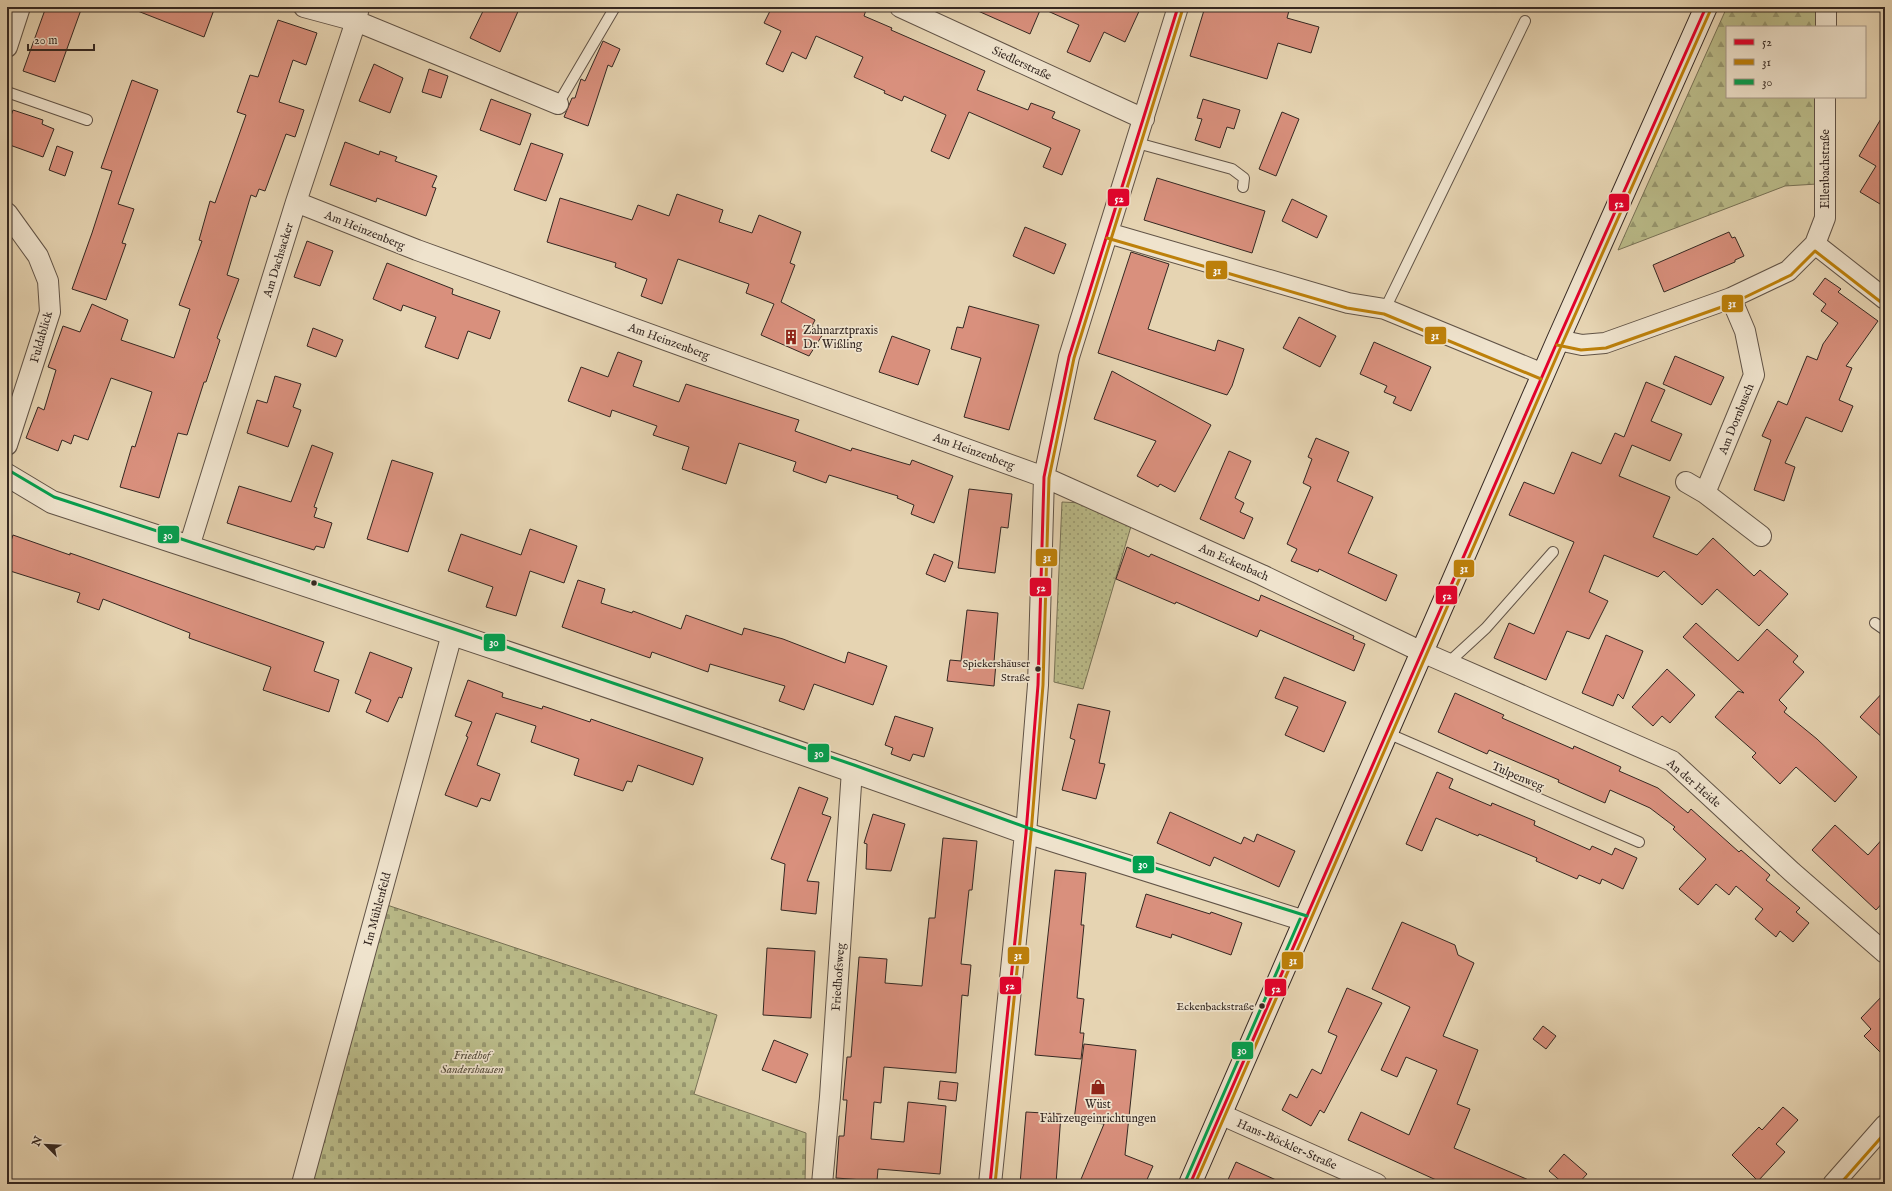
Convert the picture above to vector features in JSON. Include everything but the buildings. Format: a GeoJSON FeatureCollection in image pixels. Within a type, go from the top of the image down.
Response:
{"type":"FeatureCollection","features":[{"type":"Feature","properties":{"kind":"street"},"geometry":{"type":"LineString","coordinates":[[7,47],[20,7]]}},
{"type":"Feature","properties":{"kind":"street"},"geometry":{"type":"LineString","coordinates":[[304,7],[358,14],[558,104]]}},
{"type":"Feature","properties":{"kind":"street","name":"Siedlerstraße"},"geometry":{"type":"LineString","coordinates":[[900,7],[1144,119]]}},
{"type":"Feature","properties":{"kind":"street"},"geometry":{"type":"LineString","coordinates":[[990,1184],[1026,833],[1038,685],[1044,477],[1069,357],[1137,143],[1178,7]]}},
{"type":"Feature","properties":{"kind":"street"},"geometry":{"type":"LineString","coordinates":[[1190,1184],[1543,374],[1706,7]]}},
{"type":"Feature","properties":{"kind":"street"},"geometry":{"type":"LineString","coordinates":[[1826,7],[1826,26]]}},
{"type":"Feature","properties":{"kind":"street","name":"Am Dachsacker"},"geometry":{"type":"LineString","coordinates":[[189,546],[296,202],[358,14]]}},
{"type":"Feature","properties":{"kind":"street","name":"Ellenbachstraße"},"geometry":{"type":"LineString","coordinates":[[1558,340],[1582,345],[1605,343],[1731,298],[1788,271],[1815,244],[1825,218],[1825,98]]}},
{"type":"Feature","properties":{"kind":"street","name":"Am Heinzenberg"},"geometry":{"type":"LineString","coordinates":[[296,202],[424,253],[1044,477]]}},
{"type":"Feature","properties":{"kind":"street","name":"Fuldablick"},"geometry":{"type":"LineString","coordinates":[[7,213],[38,256],[48,281],[50,312],[7,445]]}},
{"type":"Feature","properties":{"kind":"street"},"geometry":{"type":"LineString","coordinates":[[1108,233],[1348,303],[1385,309],[1543,374]]}},
{"type":"Feature","properties":{"kind":"street"},"geometry":{"type":"LineString","coordinates":[[1815,244],[1885,299]]}},
{"type":"Feature","properties":{"kind":"street","name":"Am Dornbusch"},"geometry":{"type":"LineString","coordinates":[[1705,493],[1754,375],[1745,331],[1731,298]]}},
{"type":"Feature","properties":{"kind":"street"},"geometry":{"type":"LineString","coordinates":[[7,475],[52,502],[452,634],[852,770],[1026,833],[1305,921]]}},
{"type":"Feature","properties":{"kind":"street","name":"Am Eckenbach"},"geometry":{"type":"LineString","coordinates":[[1044,477],[1262,575],[1422,652]]}},
{"type":"Feature","properties":{"kind":"street"},"geometry":{"type":"LineString","coordinates":[[1686,482],[1705,493],[1761,536]]}},
{"type":"Feature","properties":{"kind":"street","name":"Im Mühlenfeld"},"geometry":{"type":"LineString","coordinates":[[302,1184],[452,634]]}},
{"type":"Feature","properties":{"kind":"street","name":"An der Heide"},"geometry":{"type":"LineString","coordinates":[[1422,652],[1672,761],[1792,872],[1885,953]]}},
{"type":"Feature","properties":{"kind":"street","name":"Friedhofsweg"},"geometry":{"type":"LineString","coordinates":[[822,1184],[831,1089],[852,770]]}},
{"type":"Feature","properties":{"kind":"street","name":"Hans-Böckler-Straße"},"geometry":{"type":"LineString","coordinates":[[1220,1114],[1377,1184]]}},
{"type":"Feature","properties":{"kind":"street"},"geometry":{"type":"LineString","coordinates":[[1833,1184],[1885,1125]]}},
{"type":"Feature","properties":{"kind":"lane"},"geometry":{"type":"LineString","coordinates":[[558,104],[615,7]]}},
{"type":"Feature","properties":{"kind":"lane"},"geometry":{"type":"LineString","coordinates":[[1385,309],[1525,21]]}},
{"type":"Feature","properties":{"kind":"lane"},"geometry":{"type":"LineString","coordinates":[[7,92],[87,120]]}},
{"type":"Feature","properties":{"kind":"lane"},"geometry":{"type":"LineString","coordinates":[[1137,143],[1232,169],[1244,178],[1243,187]]}},
{"type":"Feature","properties":{"kind":"lane"},"geometry":{"type":"LineString","coordinates":[[1448,663],[1486,628],[1553,552]]}},
{"type":"Feature","properties":{"kind":"lane"},"geometry":{"type":"LineString","coordinates":[[1875,623],[1885,630]]}},
{"type":"Feature","properties":{"kind":"lane","name":"Tulpenweg"},"geometry":{"type":"LineString","coordinates":[[1387,733],[1639,842]]}},
{"type":"Feature","properties":{"kind":"green space"},"geometry":{"type":"Polygon","coordinates":[[[1727,7],[1819,7],[1819,26],[1726,26],[1726,98],[1818,98],[1817,184],[1785,186],[1618,250],[1727,7]]]}},
{"type":"Feature","properties":{"kind":"green space"},"geometry":{"type":"Polygon","coordinates":[[[1062,502],[1082,503],[1132,523],[1083,689],[1054,682],[1062,502]]]}},
{"type":"Feature","properties":{"kind":"green space","name":"Friedhof Sandershausen"},"geometry":{"type":"Polygon","coordinates":[[[387,905],[717,1015],[694,1094],[806,1133],[805,1184],[312,1184],[387,905]]]}},
{"type":"Feature","properties":{"kind":"transit line","name":"52"},"geometry":{"type":"LineString","coordinates":[[990,1184],[1026,833],[1038,685],[1044,477],[1069,357],[1178,7]]}},
{"type":"Feature","properties":{"kind":"transit line","name":"52"},"geometry":{"type":"LineString","coordinates":[[1190,1184],[1558,340],[1706,7]]}},
{"type":"Feature","properties":{"kind":"transit line","name":"31"},"geometry":{"type":"LineString","coordinates":[[995,1184],[1031,834],[1043,685],[1049,478],[1074,358],[1183,8]]}},
{"type":"Feature","properties":{"kind":"transit line","name":"31"},"geometry":{"type":"LineString","coordinates":[[1195,1184],[1563,342],[1711,9]]}},
{"type":"Feature","properties":{"kind":"transit line","name":"31"},"geometry":{"type":"LineString","coordinates":[[1107,238],[1347,308],[1384,314],[1541,379]]}},
{"type":"Feature","properties":{"kind":"transit line","name":"31"},"geometry":{"type":"LineString","coordinates":[[1557,345],[1581,350],[1606,348],[1733,303],[1791,275],[1815,251],[1882,303]]}},
{"type":"Feature","properties":{"kind":"transit line","name":"30"},"geometry":{"type":"LineString","coordinates":[[10,471],[54,497],[454,629],[854,765],[1028,828],[1307,916]]}},
{"type":"Feature","properties":{"kind":"transit line","name":"30"},"geometry":{"type":"LineString","coordinates":[[1185,1182],[1300,919]]}},
{"type":"Feature","properties":{"kind":"transit line","name":"31"},"geometry":{"type":"LineString","coordinates":[[1840,1184],[1885,1133]]}},
{"type":"Feature","properties":{"kind":"place","name":"Zahnarztpraxis Dr. Wißling"},"geometry":{"type":"Point","coordinates":[791,337]}},
{"type":"Feature","properties":{"kind":"place","name":"Spiekershäuser Straße"},"geometry":{"type":"Point","coordinates":[1038,669]}},
{"type":"Feature","properties":{"kind":"place","name":"Eckenbackstraße"},"geometry":{"type":"Point","coordinates":[1262,1006]}},
{"type":"Feature","properties":{"kind":"place","name":"Wüst Fahrzeugeinrichtungen"},"geometry":{"type":"Point","coordinates":[1098,1087]}}]}
